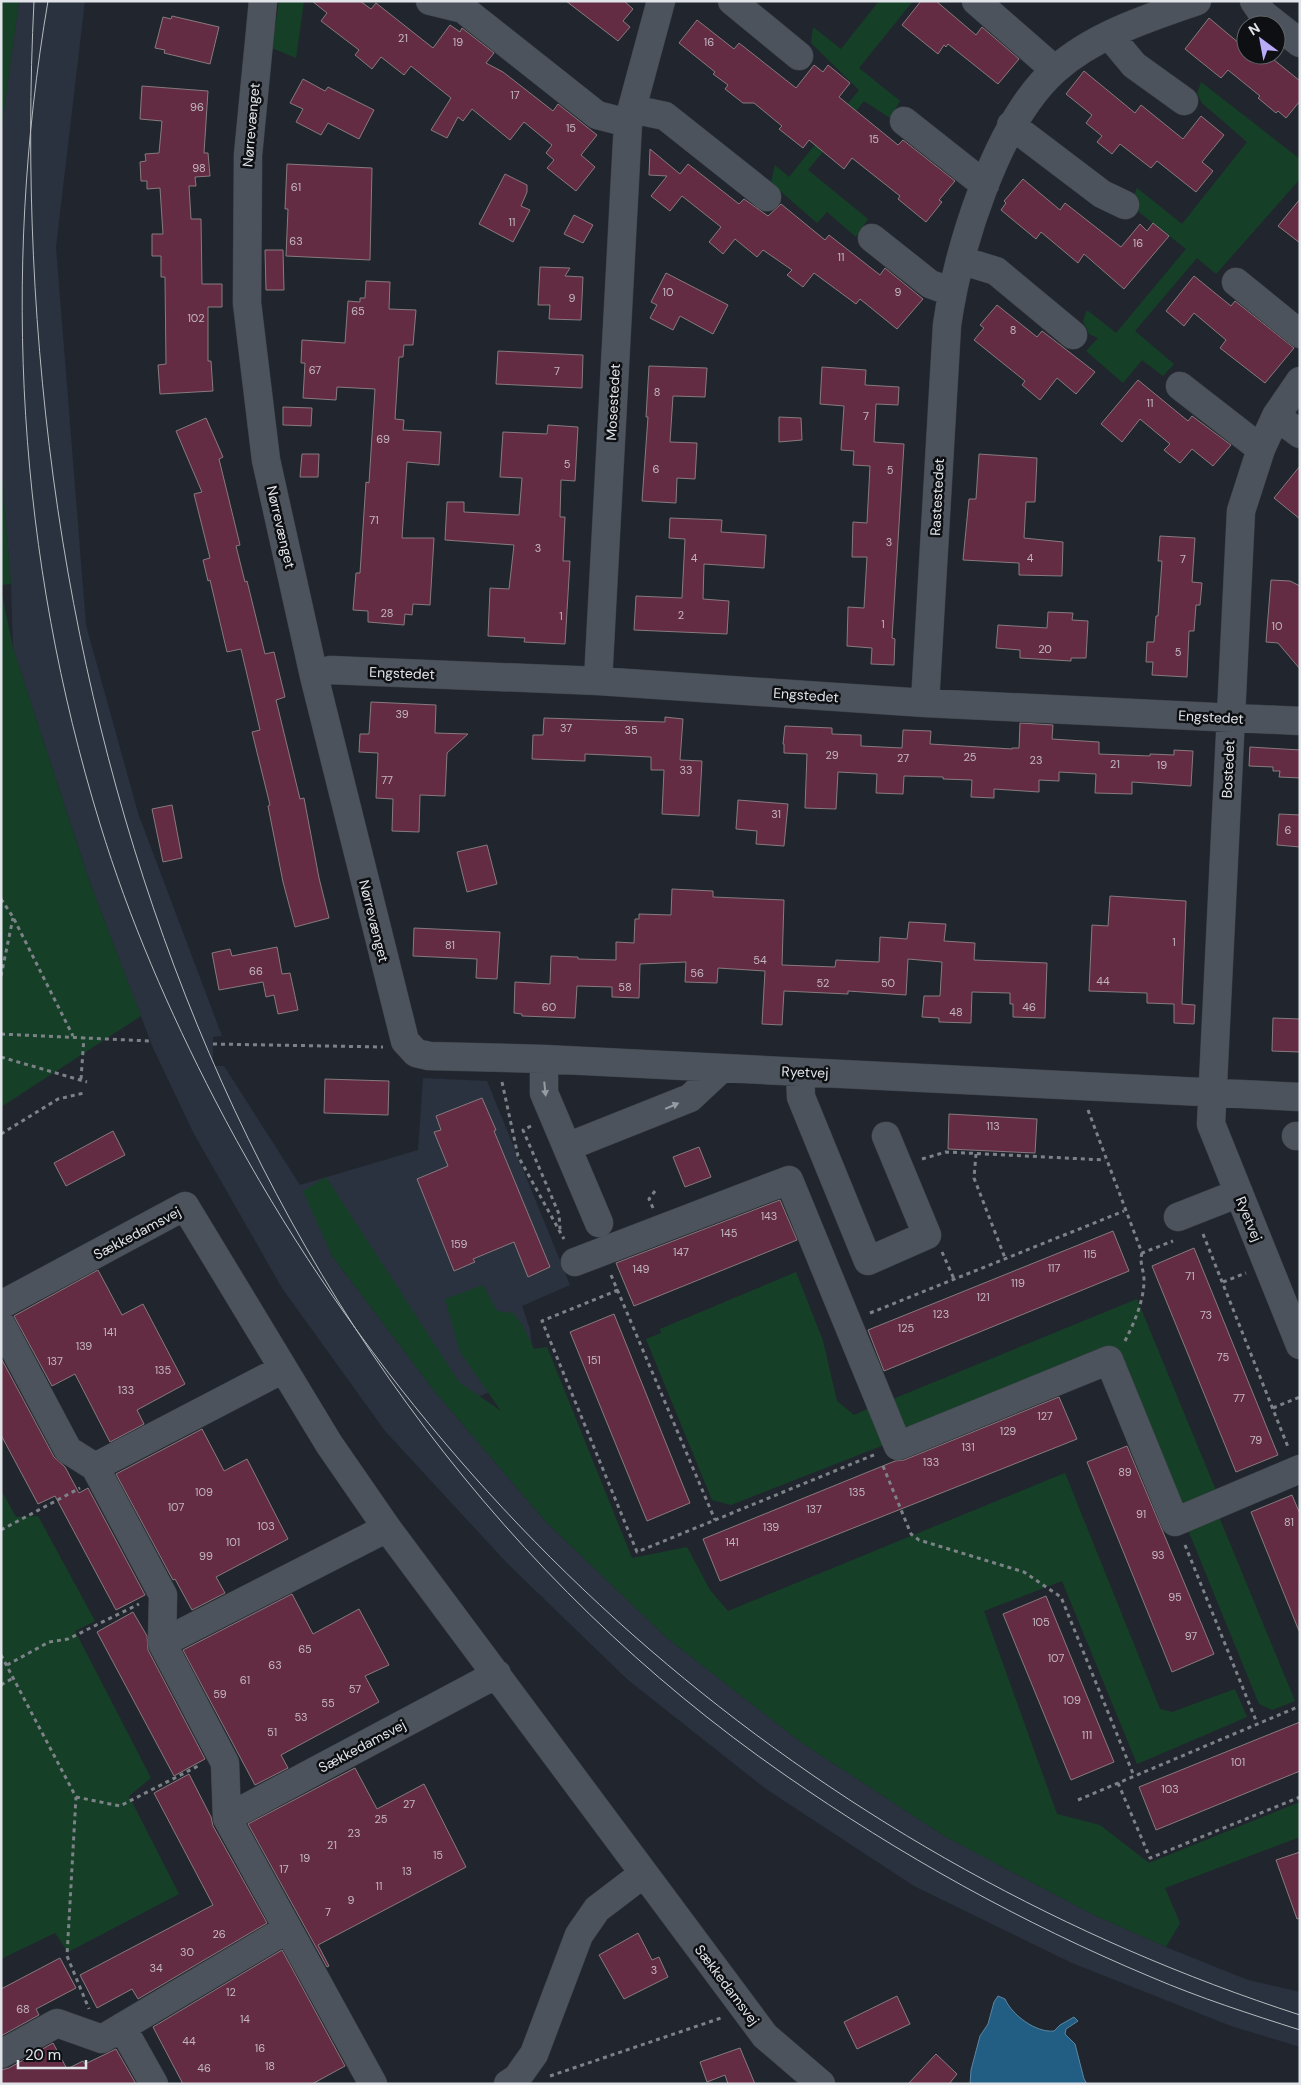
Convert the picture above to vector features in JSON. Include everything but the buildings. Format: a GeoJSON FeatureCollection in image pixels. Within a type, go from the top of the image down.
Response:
{"type":"FeatureCollection","features":[{"type":"Feature","properties":{"kind":"street","name":"Nørrevænget"},"geometry":{"type":"LineString","coordinates":[[263,1],[248,154],[247,304],[266,460],[314,676],[405,1041]]}},
{"type":"Feature","properties":{"kind":"street"},"geometry":{"type":"LineString","coordinates":[[430,1],[463,9],[597,115],[665,116],[767,197]]}},
{"type":"Feature","properties":{"kind":"street"},"geometry":{"type":"LineString","coordinates":[[732,1],[798,56]]}},
{"type":"Feature","properties":{"kind":"street"},"geometry":{"type":"LineString","coordinates":[[976,1],[1055,70]]}},
{"type":"Feature","properties":{"kind":"street","name":"Rastestedet"},"geometry":{"type":"LineString","coordinates":[[925,703],[948,325],[952,292],[960,260],[985,185],[1011,125],[1030,96],[1055,70],[1081,51],[1158,8],[1197,1]]}},
{"type":"Feature","properties":{"kind":"street"},"geometry":{"type":"LineString","coordinates":[[1254,1],[1263,14],[1300,43]]}},
{"type":"Feature","properties":{"kind":"street","name":"Mosestedet"},"geometry":{"type":"LineString","coordinates":[[598,681],[630,116],[659,2]]}},
{"type":"Feature","properties":{"kind":"street"},"geometry":{"type":"LineString","coordinates":[[1109,35],[1134,65],[1184,101]]}},
{"type":"Feature","properties":{"kind":"street"},"geometry":{"type":"LineString","coordinates":[[904,121],[985,185]]}},
{"type":"Feature","properties":{"kind":"street"},"geometry":{"type":"LineString","coordinates":[[1011,125],[1102,194],[1125,205]]}},
{"type":"Feature","properties":{"kind":"street"},"geometry":{"type":"LineString","coordinates":[[872,238],[930,284],[952,292]]}},
{"type":"Feature","properties":{"kind":"street"},"geometry":{"type":"LineString","coordinates":[[960,260],[996,271],[1074,335]]}},
{"type":"Feature","properties":{"kind":"street"},"geometry":{"type":"LineString","coordinates":[[1236,282],[1300,334]]}},
{"type":"Feature","properties":{"kind":"street","name":"Bostedet"},"geometry":{"type":"LineString","coordinates":[[1211,1091],[1241,511],[1261,449],[1276,416],[1300,381]]}},
{"type":"Feature","properties":{"kind":"street"},"geometry":{"type":"LineString","coordinates":[[1180,386],[1261,449]]}},
{"type":"Feature","properties":{"kind":"street"},"geometry":{"type":"LineString","coordinates":[[1276,416],[1300,434]]}},
{"type":"Feature","properties":{"kind":"street","name":"Engstedet"},"geometry":{"type":"LineString","coordinates":[[314,676],[330,670],[598,681],[925,703],[1300,721]]}},
{"type":"Feature","properties":{"kind":"street","name":"Ryetvej"},"geometry":{"type":"LineString","coordinates":[[405,1041],[416,1053],[429,1056],[1211,1091],[1300,1097]]}},
{"type":"Feature","properties":{"kind":"street"},"geometry":{"type":"LineString","coordinates":[[544,1060],[544,1093],[599,1223]]}},
{"type":"Feature","properties":{"kind":"street"},"geometry":{"type":"LineString","coordinates":[[567,1147],[690,1098],[722,1068]]}},
{"type":"Feature","properties":{"kind":"street"},"geometry":{"type":"LineString","coordinates":[[800,1072],[801,1097],[868,1261]]}},
{"type":"Feature","properties":{"kind":"street","name":"Ryetvej"},"geometry":{"type":"LineString","coordinates":[[1211,1091],[1211,1124],[1228,1197],[1300,1345]]}},
{"type":"Feature","properties":{"kind":"street"},"geometry":{"type":"LineString","coordinates":[[830,1278],[927,1235],[886,1136]]}},
{"type":"Feature","properties":{"kind":"street"},"geometry":{"type":"LineString","coordinates":[[575,1262],[789,1180],[847,1322],[888,1450],[1109,1360],[1175,1522],[1299,1469]]}},
{"type":"Feature","properties":{"kind":"street"},"geometry":{"type":"LineString","coordinates":[[1177,1228],[1228,1197]]}},
{"type":"Feature","properties":{"kind":"street","name":"Sækkedamsvej"},"geometry":{"type":"LineString","coordinates":[[1,1305],[185,1206],[328,1444],[388,1528],[765,2036],[821,2084]]}},
{"type":"Feature","properties":{"kind":"street"},"geometry":{"type":"LineString","coordinates":[[1,1324],[68,1450],[98,1472],[163,1595],[162,1644],[224,1763],[227,1818],[373,2084]]}},
{"type":"Feature","properties":{"kind":"street"},"geometry":{"type":"LineString","coordinates":[[98,1472],[283,1369]]}},
{"type":"Feature","properties":{"kind":"street"},"geometry":{"type":"LineString","coordinates":[[162,1644],[388,1528]]}},
{"type":"Feature","properties":{"kind":"street","name":"Sækkedamsvej"},"geometry":{"type":"LineString","coordinates":[[227,1818],[497,1674]]}},
{"type":"Feature","properties":{"kind":"street"},"geometry":{"type":"LineString","coordinates":[[508,2084],[517,2078],[534,2054],[579,1935],[597,1909],[643,1874]]}},
{"type":"Feature","properties":{"kind":"street"},"geometry":{"type":"LineString","coordinates":[[112,2033],[287,1929]]}},
{"type":"Feature","properties":{"kind":"street"},"geometry":{"type":"LineString","coordinates":[[1,2054],[57,2023],[112,2033],[154,2084]]}},
{"type":"Feature","properties":{"kind":"path"},"geometry":{"type":"LineString","coordinates":[[1,899],[13,917],[73,1036]]}},
{"type":"Feature","properties":{"kind":"path"},"geometry":{"type":"LineString","coordinates":[[1,976],[13,917]]}},
{"type":"Feature","properties":{"kind":"path"},"geometry":{"type":"LineString","coordinates":[[1,1034],[149,1041]]}},
{"type":"Feature","properties":{"kind":"path"},"geometry":{"type":"LineString","coordinates":[[81,1079],[84,1037]]}},
{"type":"Feature","properties":{"kind":"path"},"geometry":{"type":"LineString","coordinates":[[213,1044],[379,1048],[405,1041]]}},
{"type":"Feature","properties":{"kind":"path"},"geometry":{"type":"LineString","coordinates":[[1,1057],[87,1082]]}},
{"type":"Feature","properties":{"kind":"path"},"geometry":{"type":"LineString","coordinates":[[497,1059],[518,1156],[560,1230],[575,1262]]}},
{"type":"Feature","properties":{"kind":"path"},"geometry":{"type":"LineString","coordinates":[[1088,1086],[1088,1112],[1142,1253]]}},
{"type":"Feature","properties":{"kind":"path"},"geometry":{"type":"LineString","coordinates":[[1,1134],[58,1099],[84,1092]]}},
{"type":"Feature","properties":{"kind":"path"},"geometry":{"type":"LineString","coordinates":[[554,1117],[523,1130],[559,1214],[560,1230]]}},
{"type":"Feature","properties":{"kind":"path"},"geometry":{"type":"LineString","coordinates":[[925,1157],[946,1152],[1105,1160]]}},
{"type":"Feature","properties":{"kind":"path"},"geometry":{"type":"LineString","coordinates":[[976,1154],[974,1178],[1005,1258]]}},
{"type":"Feature","properties":{"kind":"path"},"geometry":{"type":"LineString","coordinates":[[1228,1197],[1202,1230],[1299,1469]]}},
{"type":"Feature","properties":{"kind":"path"},"geometry":{"type":"LineString","coordinates":[[847,1322],[1124,1210]]}},
{"type":"Feature","properties":{"kind":"path"},"geometry":{"type":"LineString","coordinates":[[1109,1360],[1120,1350],[1134,1324],[1142,1298],[1144,1280],[1140,1260],[1142,1253],[1177,1228]]}},
{"type":"Feature","properties":{"kind":"path"},"geometry":{"type":"LineString","coordinates":[[602,1252],[715,1520]]}},
{"type":"Feature","properties":{"kind":"path"},"geometry":{"type":"LineString","coordinates":[[618,1290],[542,1321],[637,1552],[888,1450],[911,1534],[919,1540],[1024,1572],[1061,1597],[1134,1776]]}},
{"type":"Feature","properties":{"kind":"path"},"geometry":{"type":"LineString","coordinates":[[1273,1408],[1300,1397]]}},
{"type":"Feature","properties":{"kind":"path"},"geometry":{"type":"LineString","coordinates":[[1,1530],[98,1472]]}},
{"type":"Feature","properties":{"kind":"path"},"geometry":{"type":"LineString","coordinates":[[1175,1522],[1257,1723]]}},
{"type":"Feature","properties":{"kind":"path"},"geometry":{"type":"LineString","coordinates":[[7,1665],[49,1642],[68,1639],[147,1599],[163,1595]]}},
{"type":"Feature","properties":{"kind":"path"},"geometry":{"type":"LineString","coordinates":[[1,1655],[76,1797],[67,1956],[112,2033]]}},
{"type":"Feature","properties":{"kind":"path"},"geometry":{"type":"LineString","coordinates":[[1,1684],[13,1678]]}},
{"type":"Feature","properties":{"kind":"path"},"geometry":{"type":"LineString","coordinates":[[1078,1800],[1300,1706]]}},
{"type":"Feature","properties":{"kind":"path"},"geometry":{"type":"LineString","coordinates":[[76,1797],[120,1806],[206,1762],[224,1763]]}},
{"type":"Feature","properties":{"kind":"path"},"geometry":{"type":"LineString","coordinates":[[1118,1783],[1150,1858],[1300,1797]]}},
{"type":"Feature","properties":{"kind":"path"},"geometry":{"type":"LineString","coordinates":[[543,2078],[746,2009]]}},
{"type":"Feature","properties":{"kind":"shaded area"},"geometry":{"type":"Polygon","coordinates":[[[19,1],[85,1],[56,247],[86,625],[138,813],[222,1036],[213,1037],[213,1066],[224,1066],[300,1185],[418,1150],[423,1078],[487,1081],[570,1285],[522,1306],[530,1329],[533,1357],[521,1377],[457,1407],[316,1219],[332,1256],[436,1393],[546,1522],[667,1638],[802,1743],[946,1837],[1094,1915],[1248,1980],[1300,1992],[1300,2047],[1231,2026],[1072,1963],[914,1886],[766,1789],[628,1680],[506,1562],[385,1431],[282,1288],[194,1134],[153,1048],[89,880],[13,648],[11,584],[1,464],[1,133],[19,1]]]}},
{"type":"Feature","properties":{"kind":"green space"},"geometry":{"type":"Polygon","coordinates":[[[1,1],[19,1],[1,133],[1,1]]]}},
{"type":"Feature","properties":{"kind":"green space"},"geometry":{"type":"Polygon","coordinates":[[[279,1],[304,1],[296,58],[272,48],[279,1]]]}},
{"type":"Feature","properties":{"kind":"green space"},"geometry":{"type":"Polygon","coordinates":[[[879,1],[913,1],[859,68],[900,101],[890,118],[864,101],[808,170],[868,219],[856,237],[827,212],[817,223],[771,183],[775,165],[789,177],[859,90],[811,43],[813,27],[841,49],[879,1]]]}},
{"type":"Feature","properties":{"kind":"green space"},"geometry":{"type":"Polygon","coordinates":[[[1201,82],[1300,159],[1300,179],[1216,274],[1197,258],[1135,331],[1174,364],[1163,376],[1142,360],[1123,383],[1086,351],[1098,338],[1089,334],[1083,321],[1087,310],[1116,333],[1186,249],[1135,209],[1133,198],[1137,188],[1182,224],[1247,142],[1202,103],[1197,94],[1201,82]]]}},
{"type":"Feature","properties":{"kind":"green space"},"geometry":{"type":"Polygon","coordinates":[[[1,464],[11,584],[1,585],[1,464]]]}},
{"type":"Feature","properties":{"kind":"green space"},"geometry":{"type":"Polygon","coordinates":[[[1,589],[13,648],[89,880],[141,1016],[1,1107],[1,589]]]}},
{"type":"Feature","properties":{"kind":"green space"},"geometry":{"type":"Polygon","coordinates":[[[326,1177],[459,1382],[501,1411],[460,1352],[445,1299],[483,1285],[497,1311],[513,1313],[523,1326],[534,1349],[547,1347],[632,1558],[687,1547],[710,1590],[728,1611],[1065,1473],[1160,1709],[1172,1712],[1235,1689],[1247,1717],[1137,1764],[1062,1581],[984,1611],[1057,1814],[1100,1825],[1149,1863],[1300,1802],[1300,1837],[1165,1888],[1180,1923],[1166,1947],[1094,1915],[946,1837],[802,1743],[667,1638],[546,1522],[436,1393],[332,1256],[303,1191],[326,1177]]]}},
{"type":"Feature","properties":{"kind":"green space"},"geometry":{"type":"Polygon","coordinates":[[[796,1272],[823,1341],[837,1401],[854,1415],[874,1406],[889,1443],[731,1505],[712,1500],[646,1339],[661,1333],[660,1329],[796,1272]]]}},
{"type":"Feature","properties":{"kind":"green space"},"geometry":{"type":"Polygon","coordinates":[[[1137,1299],[1217,1493],[1179,1508],[1113,1349],[908,1433],[893,1399],[1137,1299]]]}},
{"type":"Feature","properties":{"kind":"green space"},"geometry":{"type":"Polygon","coordinates":[[[1,1490],[16,1517],[38,1516],[95,1621],[75,1631],[151,1778],[129,1796],[179,1894],[68,1952],[55,1933],[1,1959],[1,1490]]]}},
{"type":"Feature","properties":{"kind":"green space"},"geometry":{"type":"Polygon","coordinates":[[[1217,1512],[1295,1701],[1272,1710],[1259,1704],[1186,1525],[1217,1512]]]}},
{"type":"Feature","properties":{"kind":"water"},"geometry":{"type":"Polygon","coordinates":[[[998,1996],[1005,1999],[1013,2011],[1025,2022],[1047,2031],[1054,2031],[1074,2017],[1078,2021],[1066,2029],[1065,2034],[1075,2044],[1087,2084],[970,2084],[971,2070],[980,2036],[988,2024],[994,2002],[998,1996]]]}},
{"type":"Feature","properties":{"kind":"tram line"},"geometry":{"type":"LineString","coordinates":[[34,1],[33,256],[58,510],[108,758],[186,996],[291,1221],[425,1428],[590,1614],[785,1775],[917,1860],[1056,1934],[1169,1985],[1300,2030]]}},
{"type":"Feature","properties":{"kind":"tram line"},"geometry":{"type":"LineString","coordinates":[[48,1],[33,104],[25,208],[22,312],[26,416],[35,519],[51,621],[72,723],[111,859],[137,930],[166,999],[215,1100],[307,1258],[414,1406],[534,1541],[667,1664],[811,1774],[965,1870],[1129,1950],[1300,2015]]}}]}
